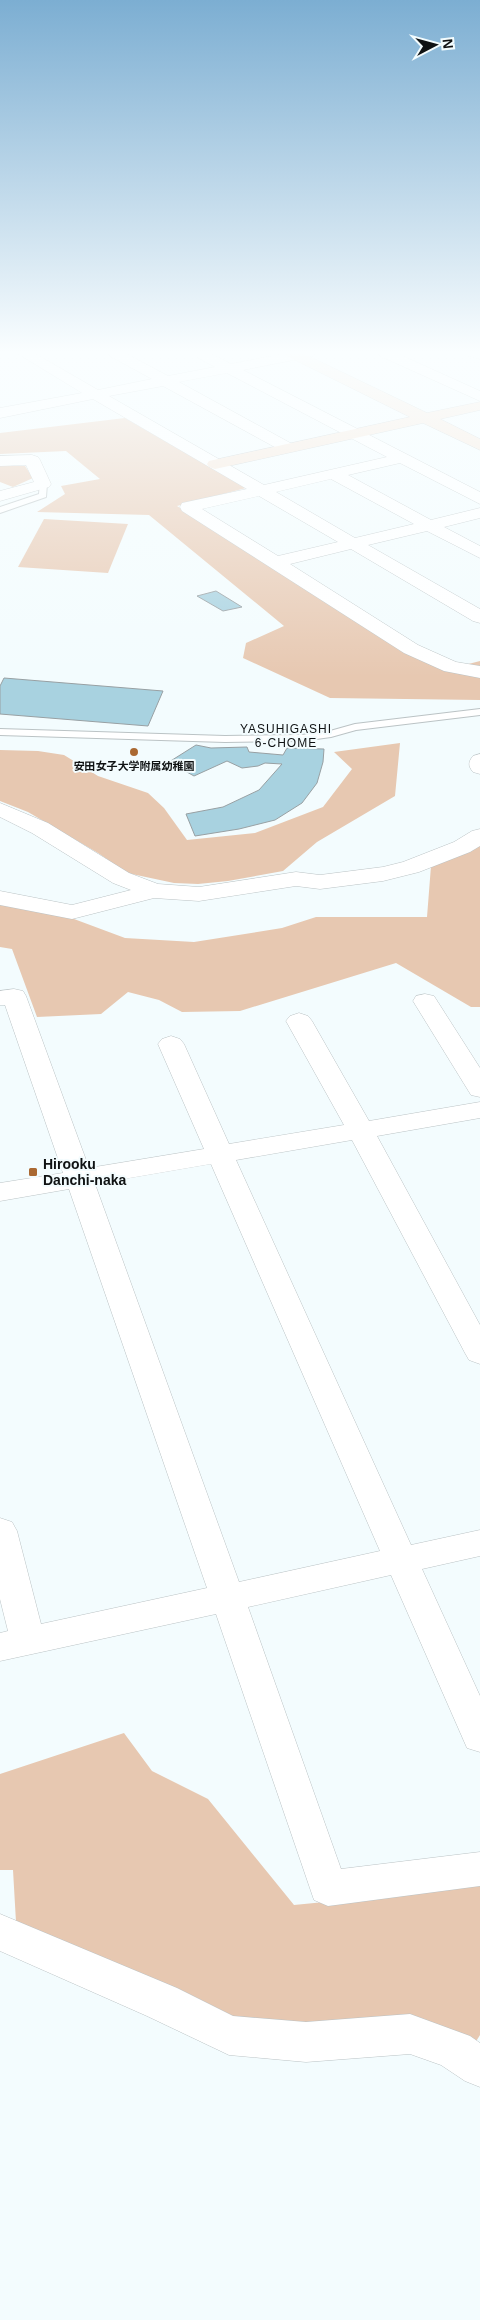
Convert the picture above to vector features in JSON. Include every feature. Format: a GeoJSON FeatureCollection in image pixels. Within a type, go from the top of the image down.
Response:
{"type":"FeatureCollection","features":[{"type":"Feature","properties":{"kind":"street"},"geometry":{"type":"LineString","coordinates":[[0,496],[43,484],[33,461]]}},
{"type":"Feature","properties":{"kind":"street"},"geometry":{"type":"LineString","coordinates":[[210,461],[480,617]]}},
{"type":"Feature","properties":{"kind":"street"},"geometry":{"type":"LineString","coordinates":[[215,464],[227,461]]}},
{"type":"Feature","properties":{"kind":"street"},"geometry":{"type":"LineString","coordinates":[[388,461],[188,507],[411,649],[451,667],[480,672]]}},
{"type":"Feature","properties":{"kind":"street"},"geometry":{"type":"LineString","coordinates":[[408,461],[480,499]]}},
{"type":"Feature","properties":{"kind":"street"},"geometry":{"type":"LineString","coordinates":[[334,474],[480,553]]}},
{"type":"Feature","properties":{"kind":"street"},"geometry":{"type":"LineString","coordinates":[[276,562],[480,513]]}},
{"type":"Feature","properties":{"kind":"street"},"geometry":{"type":"LineString","coordinates":[[480,760],[480,768]]}},
{"type":"Feature","properties":{"kind":"street"},"geometry":{"type":"LineString","coordinates":[[0,810],[40,828],[121,878],[154,891],[199,894],[296,879],[320,882],[383,874],[411,867],[462,847],[480,836]]}},
{"type":"Feature","properties":{"kind":"street"},"geometry":{"type":"LineString","coordinates":[[0,898],[72,912],[154,891]]}},
{"type":"Feature","properties":{"kind":"street"},"geometry":{"type":"LineString","coordinates":[[0,998],[14,996],[228,1598],[328,1888],[480,1869]]}},
{"type":"Feature","properties":{"kind":"street"},"geometry":{"type":"LineString","coordinates":[[425,1002],[480,1089]]}},
{"type":"Feature","properties":{"kind":"street"},"geometry":{"type":"LineString","coordinates":[[299,1021],[361,1130],[480,1353]]}},
{"type":"Feature","properties":{"kind":"street"},"geometry":{"type":"LineString","coordinates":[[172,1044],[480,1737]]}},
{"type":"Feature","properties":{"kind":"street"},"geometry":{"type":"LineString","coordinates":[[0,1192],[480,1110]]}},
{"type":"Feature","properties":{"kind":"street"},"geometry":{"type":"LineString","coordinates":[[0,1530],[14,1644],[480,1543]]}},
{"type":"Feature","properties":{"kind":"street"},"geometry":{"type":"LineString","coordinates":[[0,1932],[162,2002],[229,2035],[306,2042],[410,2034],[456,2050],[480,2067]]}},
{"type":"Feature","properties":{"kind":"lane"},"geometry":{"type":"LineString","coordinates":[[0,510],[43,495],[43,484]]}},
{"type":"Feature","properties":{"kind":"lane"},"geometry":{"type":"LineString","coordinates":[[0,732],[225,739],[302,738],[331,734],[355,727],[480,712]]}},
{"type":"Feature","properties":{"kind":"shaded area"},"geometry":{"type":"Polygon","coordinates":[[[78,461],[200,461],[246,488],[177,506],[445,670],[480,661],[480,700],[330,698],[243,658],[246,643],[284,626],[149,515],[37,512],[65,494],[61,486],[100,479],[78,461]]]}},
{"type":"Feature","properties":{"kind":"shaded area"},"geometry":{"type":"Polygon","coordinates":[[[0,466],[25,466],[33,478],[13,487],[0,482],[0,466]]]}},
{"type":"Feature","properties":{"kind":"shaded area"},"geometry":{"type":"Polygon","coordinates":[[[44,519],[128,524],[108,573],[18,567],[44,519]]]}},
{"type":"Feature","properties":{"kind":"shaded area"},"geometry":{"type":"Polygon","coordinates":[[[400,743],[395,796],[317,842],[283,871],[228,881],[198,884],[174,883],[127,873],[98,853],[28,812],[0,801],[0,750],[38,751],[64,755],[98,776],[148,793],[164,808],[187,840],[255,833],[323,807],[352,769],[334,752],[400,743]]]}},
{"type":"Feature","properties":{"kind":"shaded area"},"geometry":{"type":"Polygon","coordinates":[[[480,841],[480,1007],[471,1007],[396,963],[240,1011],[182,1012],[159,1000],[128,992],[101,1014],[37,1017],[12,949],[0,947],[0,902],[74,919],[125,938],[194,942],[282,928],[316,917],[427,917],[431,866],[480,841]]]}},
{"type":"Feature","properties":{"kind":"shaded area"},"geometry":{"type":"Polygon","coordinates":[[[124,1733],[152,1771],[208,1799],[294,1905],[426,1892],[480,1879],[480,2035],[475,2043],[236,2021],[16,1922],[13,1870],[0,1870],[0,1774],[124,1733]]]}},
{"type":"Feature","properties":{"kind":"building"},"geometry":{"type":"Polygon","coordinates":[[[216,591],[242,607],[223,611],[197,596],[216,591]]]}},
{"type":"Feature","properties":{"kind":"building"},"geometry":{"type":"Polygon","coordinates":[[[4,678],[163,691],[148,726],[0,714],[0,686],[4,678]]]}},
{"type":"Feature","properties":{"kind":"building"},"geometry":{"type":"Polygon","coordinates":[[[196,745],[211,748],[247,747],[249,752],[283,755],[287,748],[324,749],[323,762],[317,783],[302,803],[275,820],[239,829],[195,836],[186,814],[223,807],[259,790],[282,764],[265,763],[242,768],[227,761],[194,776],[169,762],[196,745]]]}},
{"type":"Feature","properties":{"kind":"place","name":"安田女子大学附属幼稚園"},"geometry":{"type":"Point","coordinates":[134,752]}},
{"type":"Feature","properties":{"kind":"place","name":"Hirooku Danchi-naka"},"geometry":{"type":"Point","coordinates":[33,1172]}},
{"type":"Feature","properties":{"kind":"district","name":"YASUHIGASHI 6-CHOME"},"geometry":{"type":"Point","coordinates":[286,736]}}]}
